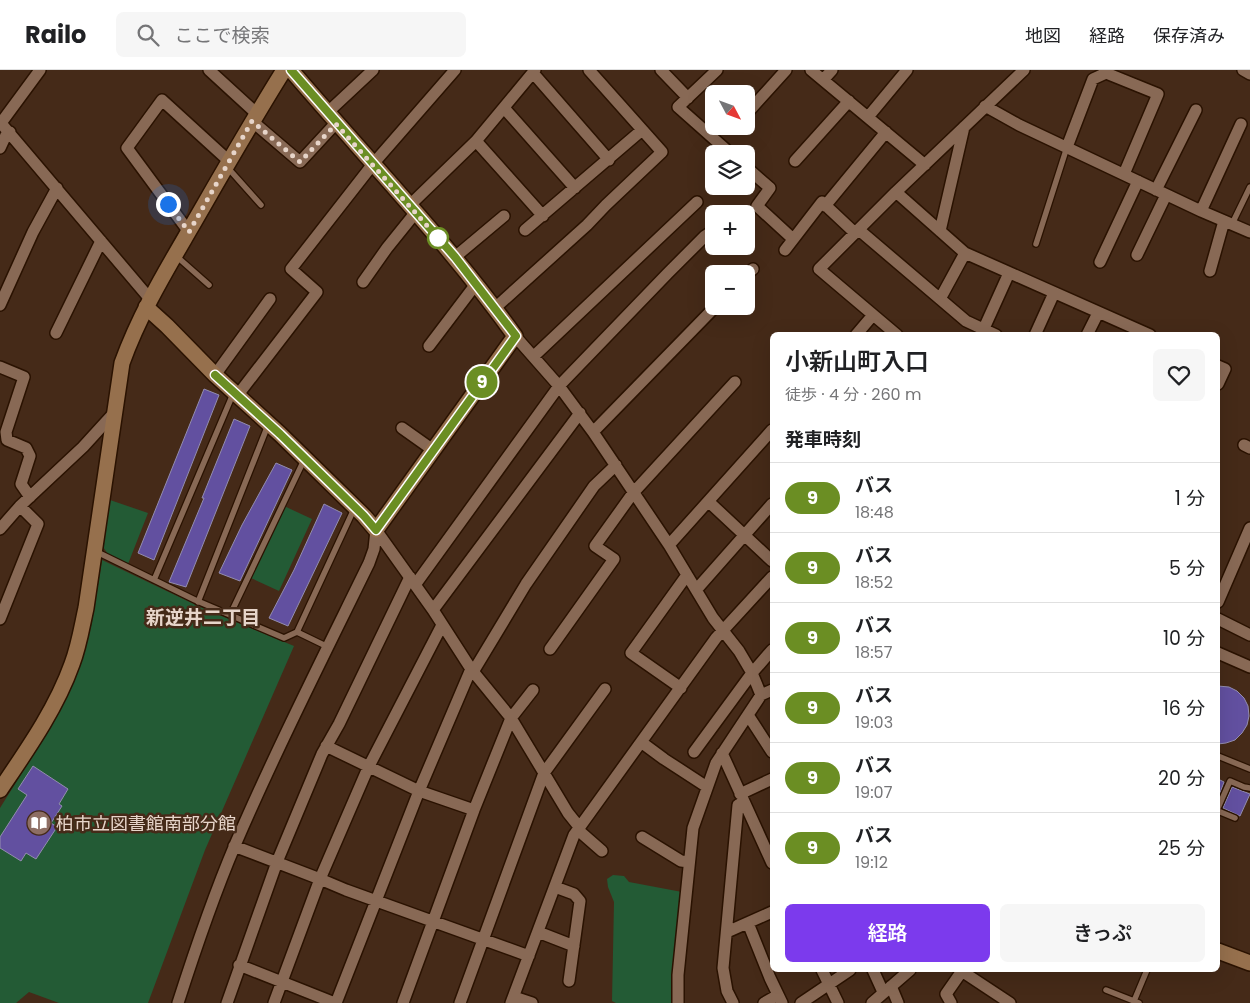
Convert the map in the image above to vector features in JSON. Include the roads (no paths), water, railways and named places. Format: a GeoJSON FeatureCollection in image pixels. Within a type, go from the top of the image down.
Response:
{"type":"FeatureCollection","features":[{"type":"Feature","properties":{"kind":"street"},"geometry":{"type":"LineString","coordinates":[[40,70],[1,123],[101,241],[167,326],[215,375],[305,458],[376,530],[433,610],[472,671],[511,718],[579,829],[602,851]]}},
{"type":"Feature","properties":{"kind":"street"},"geometry":{"type":"LineString","coordinates":[[209,70],[300,162],[332,118],[373,70]]}},
{"type":"Feature","properties":{"kind":"street"},"geometry":{"type":"LineString","coordinates":[[0,790],[49,713],[72,664],[86,608],[122,362],[132,335],[148,303],[254,117],[284,70]]}},
{"type":"Feature","properties":{"kind":"street"},"geometry":{"type":"LineString","coordinates":[[290,70],[455,257],[516,336],[580,413],[669,546],[723,632],[739,651],[752,673],[761,695]]}},
{"type":"Feature","properties":{"kind":"street"},"geometry":{"type":"LineString","coordinates":[[236,394],[317,292],[291,269],[373,164],[456,70]]}},
{"type":"Feature","properties":{"kind":"street"},"geometry":{"type":"LineString","coordinates":[[495,308],[587,225],[662,152],[589,70]]}},
{"type":"Feature","properties":{"kind":"street"},"geometry":{"type":"LineString","coordinates":[[661,70],[688,98]]}},
{"type":"Feature","properties":{"kind":"street"},"geometry":{"type":"LineString","coordinates":[[716,70],[678,107],[721,145]]}},
{"type":"Feature","properties":{"kind":"street"},"geometry":{"type":"LineString","coordinates":[[755,105],[786,70]]}},
{"type":"Feature","properties":{"kind":"street"},"geometry":{"type":"LineString","coordinates":[[811,70],[925,165]]}},
{"type":"Feature","properties":{"kind":"street"},"geometry":{"type":"LineString","coordinates":[[823,80],[832,70]]}},
{"type":"Feature","properties":{"kind":"street"},"geometry":{"type":"LineString","coordinates":[[868,117],[907,70]]}},
{"type":"Feature","properties":{"kind":"street"},"geometry":{"type":"LineString","coordinates":[[893,332],[819,269],[896,192],[1024,70]]}},
{"type":"Feature","properties":{"kind":"street"},"geometry":{"type":"LineString","coordinates":[[1243,70],[1250,74]]}},
{"type":"Feature","properties":{"kind":"street"},"geometry":{"type":"LineString","coordinates":[[363,282],[413,209],[476,141],[534,72],[609,160]]}},
{"type":"Feature","properties":{"kind":"street"},"geometry":{"type":"LineString","coordinates":[[1066,147],[1093,79],[1106,72],[1158,94],[1124,174]]}},
{"type":"Feature","properties":{"kind":"street"},"geometry":{"type":"LineString","coordinates":[[189,232],[126,148],[162,100],[228,164]]}},
{"type":"Feature","properties":{"kind":"street"},"geometry":{"type":"LineString","coordinates":[[794,161],[849,100]]}},
{"type":"Feature","properties":{"kind":"street"},"geometry":{"type":"LineString","coordinates":[[985,106],[1018,125],[1250,232]]}},
{"type":"Feature","properties":{"kind":"street"},"geometry":{"type":"LineString","coordinates":[[504,108],[575,188]]}},
{"type":"Feature","properties":{"kind":"street"},"geometry":{"type":"LineString","coordinates":[[1137,255],[1161,192],[1196,110]]}},
{"type":"Feature","properties":{"kind":"street"},"geometry":{"type":"LineString","coordinates":[[1201,211],[1241,124]]}},
{"type":"Feature","properties":{"kind":"street"},"geometry":{"type":"LineString","coordinates":[[940,231],[964,127]]}},
{"type":"Feature","properties":{"kind":"street"},"geometry":{"type":"LineString","coordinates":[[525,230],[642,130]]}},
{"type":"Feature","properties":{"kind":"street"},"geometry":{"type":"LineString","coordinates":[[0,148],[10,132]]}},
{"type":"Feature","properties":{"kind":"street"},"geometry":{"type":"LineString","coordinates":[[825,206],[886,132]]}},
{"type":"Feature","properties":{"kind":"street"},"geometry":{"type":"LineString","coordinates":[[476,141],[543,216]]}},
{"type":"Feature","properties":{"kind":"street"},"geometry":{"type":"LineString","coordinates":[[755,175],[770,188],[757,206],[793,239]]}},
{"type":"Feature","properties":{"kind":"street"},"geometry":{"type":"LineString","coordinates":[[1100,262],[1138,181]]}},
{"type":"Feature","properties":{"kind":"street"},"geometry":{"type":"LineString","coordinates":[[0,305],[57,188]]}},
{"type":"Feature","properties":{"kind":"street"},"geometry":{"type":"LineString","coordinates":[[896,192],[965,253],[1141,332]]}},
{"type":"Feature","properties":{"kind":"street"},"geometry":{"type":"LineString","coordinates":[[534,356],[697,202]]}},
{"type":"Feature","properties":{"kind":"street"},"geometry":{"type":"LineString","coordinates":[[785,250],[822,202],[966,321],[983,332],[1009,273]]}},
{"type":"Feature","properties":{"kind":"street"},"geometry":{"type":"LineString","coordinates":[[455,257],[504,216]]}},
{"type":"Feature","properties":{"kind":"street"},"geometry":{"type":"LineString","coordinates":[[1210,271],[1228,223]]}},
{"type":"Feature","properties":{"kind":"street"},"geometry":{"type":"LineString","coordinates":[[226,1003],[277,862],[326,746],[413,581],[559,386],[705,236]]}},
{"type":"Feature","properties":{"kind":"street"},"geometry":{"type":"LineString","coordinates":[[56,333],[101,241]]}},
{"type":"Feature","properties":{"kind":"street"},"geometry":{"type":"LineString","coordinates":[[940,299],[965,253]]}},
{"type":"Feature","properties":{"kind":"street"},"geometry":{"type":"LineString","coordinates":[[429,346],[476,284]]}},
{"type":"Feature","properties":{"kind":"street"},"geometry":{"type":"LineString","coordinates":[[1036,332],[1054,293]]}},
{"type":"Feature","properties":{"kind":"street"},"geometry":{"type":"LineString","coordinates":[[215,375],[270,299]]}},
{"type":"Feature","properties":{"kind":"street"},"geometry":{"type":"LineString","coordinates":[[1088,332],[1098,313]]}},
{"type":"Feature","properties":{"kind":"street"},"geometry":{"type":"LineString","coordinates":[[593,432],[707,315]]}},
{"type":"Feature","properties":{"kind":"street"},"geometry":{"type":"LineString","coordinates":[[859,332],[873,315]]}},
{"type":"Feature","properties":{"kind":"street"},"geometry":{"type":"LineString","coordinates":[[178,1003],[196,947],[234,846],[294,715],[369,564],[374,549],[376,530],[516,336]]}},
{"type":"Feature","properties":{"kind":"street"},"geometry":{"type":"LineString","coordinates":[[0,367],[24,377],[6,432],[7,440],[26,448],[30,456],[21,484],[30,497]]}},
{"type":"Feature","properties":{"kind":"street"},"geometry":{"type":"LineString","coordinates":[[1220,367],[1225,369],[1220,380]]}},
{"type":"Feature","properties":{"kind":"street"},"geometry":{"type":"LineString","coordinates":[[550,649],[614,559],[595,546],[634,493],[735,382]]}},
{"type":"Feature","properties":{"kind":"street"},"geometry":{"type":"LineString","coordinates":[[0,529],[20,506],[83,448],[114,413]]}},
{"type":"Feature","properties":{"kind":"street"},"geometry":{"type":"LineString","coordinates":[[433,610],[580,413]]}},
{"type":"Feature","properties":{"kind":"street"},"geometry":{"type":"LineString","coordinates":[[402,428],[433,450]]}},
{"type":"Feature","properties":{"kind":"street"},"geometry":{"type":"LineString","coordinates":[[669,546],[709,502],[768,443]]}},
{"type":"Feature","properties":{"kind":"street"},"geometry":{"type":"LineString","coordinates":[[239,965],[335,1003],[419,791],[472,671],[526,584],[594,486],[616,465]]}},
{"type":"Feature","properties":{"kind":"street"},"geometry":{"type":"LineString","coordinates":[[709,502],[770,559]]}},
{"type":"Feature","properties":{"kind":"street"},"geometry":{"type":"LineString","coordinates":[[0,619],[38,524],[20,506]]}},
{"type":"Feature","properties":{"kind":"street"},"geometry":{"type":"LineString","coordinates":[[696,590],[770,506]]}},
{"type":"Feature","properties":{"kind":"street"},"geometry":{"type":"LineString","coordinates":[[1220,597],[1250,528]]}},
{"type":"Feature","properties":{"kind":"street"},"geometry":{"type":"LineString","coordinates":[[681,688],[631,653],[687,575]]}},
{"type":"Feature","properties":{"kind":"street"},"geometry":{"type":"LineString","coordinates":[[532,1003],[512,1000],[574,835],[716,638],[770,578]]}},
{"type":"Feature","properties":{"kind":"street"},"geometry":{"type":"LineString","coordinates":[[1220,620],[1250,634]]}},
{"type":"Feature","properties":{"kind":"street"},"geometry":{"type":"LineString","coordinates":[[274,1003],[320,879],[368,768],[442,625]]}},
{"type":"Feature","properties":{"kind":"street"},"geometry":{"type":"LineString","coordinates":[[694,752],[752,673],[770,652]]}},
{"type":"Feature","properties":{"kind":"street"},"geometry":{"type":"LineString","coordinates":[[1220,654],[1250,667]]}},
{"type":"Feature","properties":{"kind":"street"},"geometry":{"type":"LineString","coordinates":[[460,1003],[544,773],[605,689]]}},
{"type":"Feature","properties":{"kind":"street"},"geometry":{"type":"LineString","coordinates":[[403,1003],[474,810],[511,718],[533,690]]}},
{"type":"Feature","properties":{"kind":"street"},"geometry":{"type":"LineString","coordinates":[[678,1003],[678,975],[693,828],[707,787],[722,753],[761,695],[770,691]]}},
{"type":"Feature","properties":{"kind":"street"},"geometry":{"type":"LineString","coordinates":[[748,716],[770,749]]}},
{"type":"Feature","properties":{"kind":"street"},"geometry":{"type":"LineString","coordinates":[[641,742],[707,787]]}},
{"type":"Feature","properties":{"kind":"street"},"geometry":{"type":"LineString","coordinates":[[326,746],[368,768],[419,791],[474,810]]}},
{"type":"Feature","properties":{"kind":"street"},"geometry":{"type":"LineString","coordinates":[[722,753],[770,859]]}},
{"type":"Feature","properties":{"kind":"street"},"geometry":{"type":"LineString","coordinates":[[733,1003],[727,991],[723,968],[738,804],[742,798],[770,780]]}},
{"type":"Feature","properties":{"kind":"street"},"geometry":{"type":"LineString","coordinates":[[642,837],[681,862],[689,862]]}},
{"type":"Feature","properties":{"kind":"street"},"geometry":{"type":"LineString","coordinates":[[234,846],[432,922],[528,956]]}},
{"type":"Feature","properties":{"kind":"street"},"geometry":{"type":"LineString","coordinates":[[555,887],[574,894],[580,901],[569,981]]}},
{"type":"Feature","properties":{"kind":"street"},"geometry":{"type":"LineString","coordinates":[[727,932],[770,913]]}},
{"type":"Feature","properties":{"kind":"street"},"geometry":{"type":"LineString","coordinates":[[748,923],[780,999],[764,1003]]}},
{"type":"Feature","properties":{"kind":"street"},"geometry":{"type":"LineString","coordinates":[[538,932],[574,946]]}},
{"type":"Feature","properties":{"kind":"street"},"geometry":{"type":"LineString","coordinates":[[1220,952],[1250,963]]}},
{"type":"Feature","properties":{"kind":"street"},"geometry":{"type":"LineString","coordinates":[[823,972],[838,1003]]}},
{"type":"Feature","properties":{"kind":"street"},"geometry":{"type":"LineString","coordinates":[[802,1003],[847,972]]}},
{"type":"Feature","properties":{"kind":"street"},"geometry":{"type":"LineString","coordinates":[[874,972],[898,1003]]}},
{"type":"Feature","properties":{"kind":"street"},"geometry":{"type":"LineString","coordinates":[[872,1003],[908,972]]}},
{"type":"Feature","properties":{"kind":"street"},"geometry":{"type":"LineString","coordinates":[[951,1003],[946,994],[960,972]]}},
{"type":"Feature","properties":{"kind":"street"},"geometry":{"type":"LineString","coordinates":[[963,972],[1010,1003]]}},
{"type":"Feature","properties":{"kind":"lane"},"geometry":{"type":"LineString","coordinates":[[1036,244],[1066,147]]}},
{"type":"Feature","properties":{"kind":"lane"},"geometry":{"type":"LineString","coordinates":[[228,164],[262,205]]}},
{"type":"Feature","properties":{"kind":"lane"},"geometry":{"type":"LineString","coordinates":[[1228,223],[1250,187]]}},
{"type":"Feature","properties":{"kind":"lane"},"geometry":{"type":"LineString","coordinates":[[175,255],[209,285]]}},
{"type":"Feature","properties":{"kind":"lane"},"geometry":{"type":"LineString","coordinates":[[154,580],[236,394]]}},
{"type":"Feature","properties":{"kind":"lane"},"geometry":{"type":"LineString","coordinates":[[198,602],[269,423]]}},
{"type":"Feature","properties":{"kind":"lane"},"geometry":{"type":"LineString","coordinates":[[230,616],[305,458]]}},
{"type":"Feature","properties":{"kind":"lane"},"geometry":{"type":"LineString","coordinates":[[94,550],[198,602],[284,638],[297,632],[355,507]]}},
{"type":"Feature","properties":{"kind":"lane"},"geometry":{"type":"LineString","coordinates":[[297,632],[328,647]]}},
{"type":"Feature","properties":{"kind":"lane"},"geometry":{"type":"LineString","coordinates":[[1220,757],[1250,770]]}},
{"type":"Feature","properties":{"kind":"lane"},"geometry":{"type":"LineString","coordinates":[[1220,805],[1230,781],[1244,788],[1250,788]]}},
{"type":"Feature","properties":{"kind":"lane"},"geometry":{"type":"LineString","coordinates":[[1220,811],[1235,818]]}},
{"type":"Feature","properties":{"kind":"lane"},"geometry":{"type":"LineString","coordinates":[[1106,990],[1137,1002],[1146,972]]}},
{"type":"Feature","properties":{"kind":"place","name":"柏市立図書館南部分館"},"geometry":{"type":"Point","coordinates":[39,823]}},
{"type":"Feature","properties":{"kind":"district","name":"新逆井二丁目"},"geometry":{"type":"Point","coordinates":[203,617]}}]}
